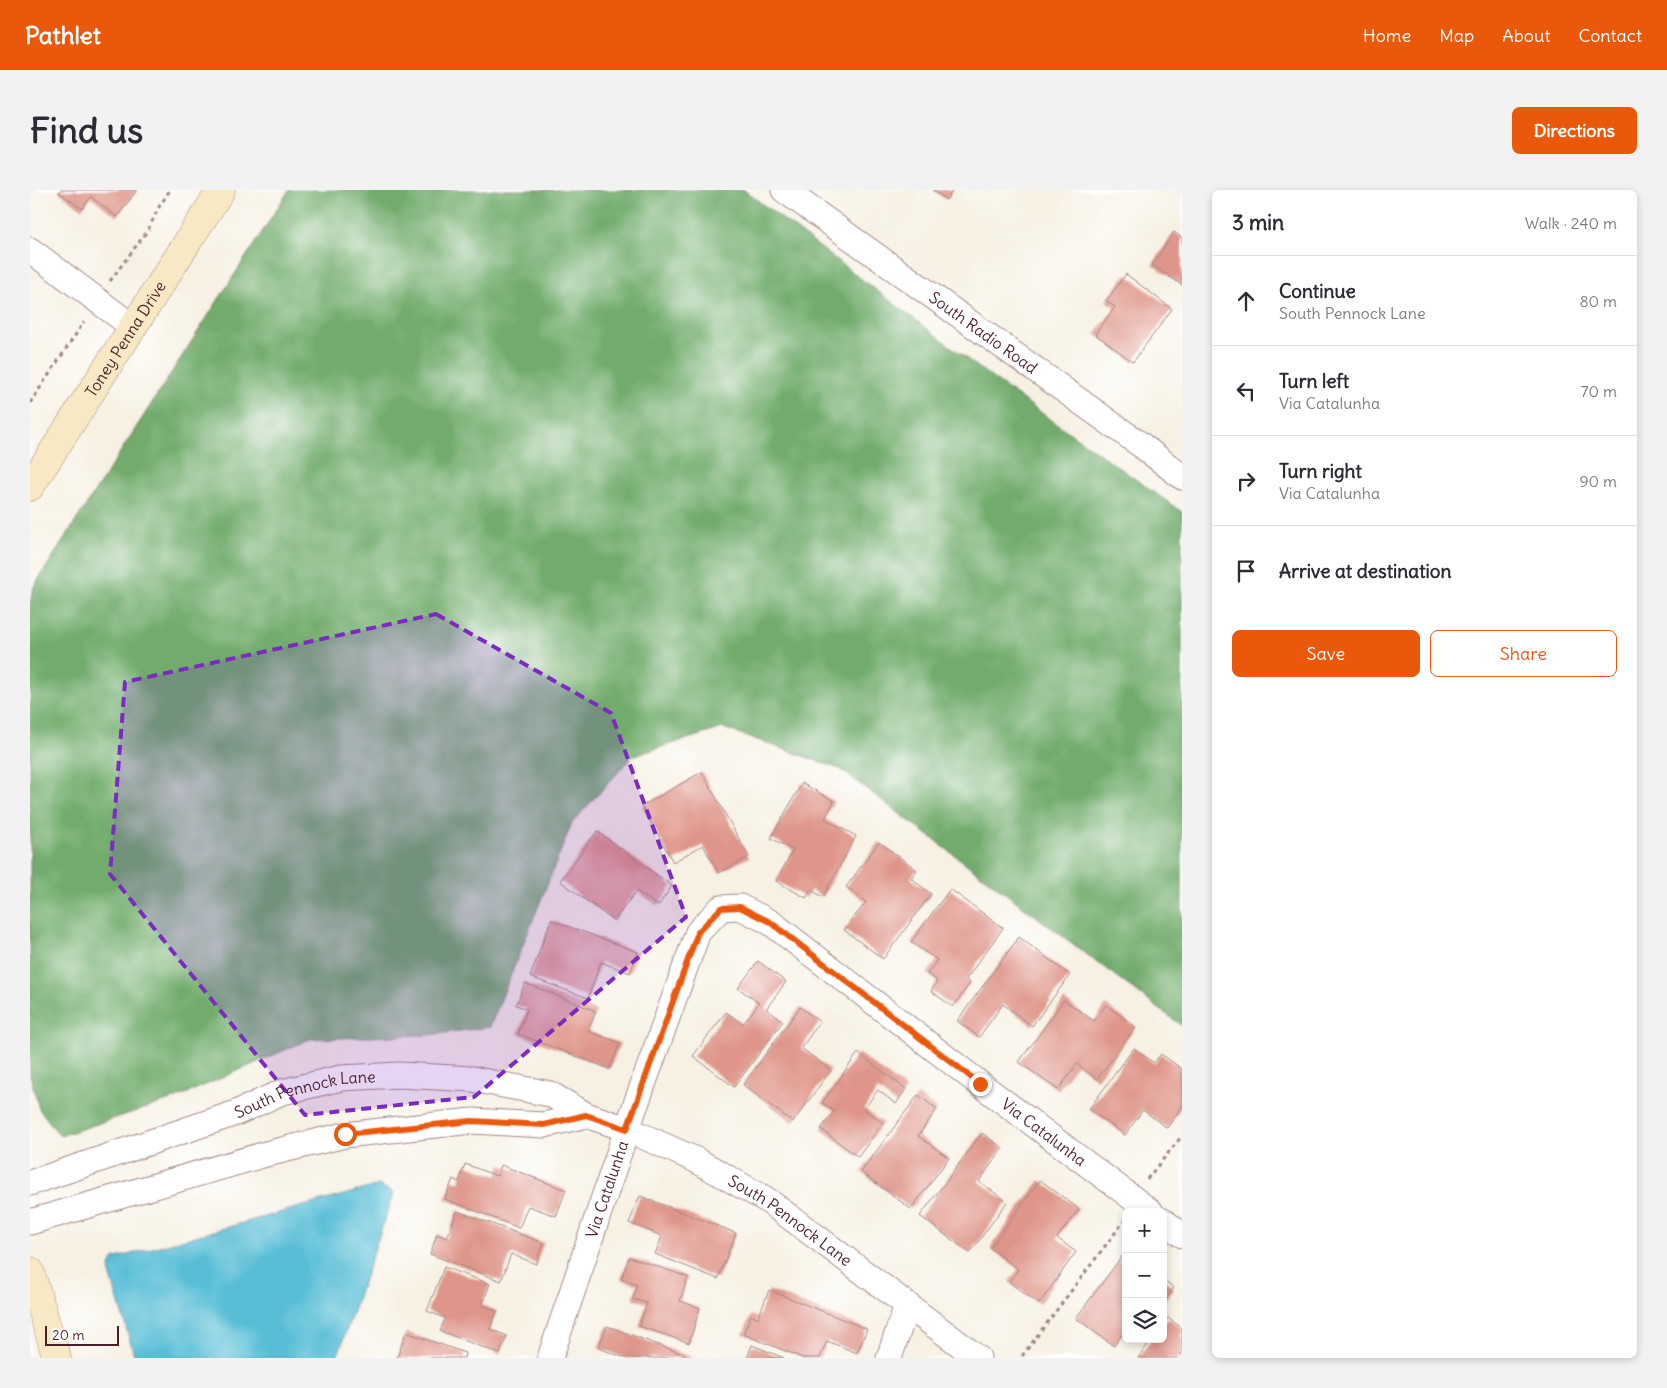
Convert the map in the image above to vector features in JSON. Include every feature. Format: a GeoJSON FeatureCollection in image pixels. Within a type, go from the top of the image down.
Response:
{"type":"FeatureCollection","features":[{"type":"Feature","properties":{"kind":"street","name":"Toney Penna Drive"},"geometry":{"type":"LineString","coordinates":[[30,487],[221,190]]}},
{"type":"Feature","properties":{"kind":"street","name":"South Radio Road"},"geometry":{"type":"LineString","coordinates":[[784,190],[1182,477]]}},
{"type":"Feature","properties":{"kind":"street"},"geometry":{"type":"LineString","coordinates":[[30,250],[133,327]]}},
{"type":"Feature","properties":{"kind":"street","name":"Via Catalunha"},"geometry":{"type":"LineString","coordinates":[[550,1358],[627,1129],[698,932],[721,908],[740,907],[770,922],[980,1084],[1146,1208]]}},
{"type":"Feature","properties":{"kind":"street","name":"South Pennock Lane"},"geometry":{"type":"LineString","coordinates":[[30,1183],[236,1113],[282,1092],[342,1078],[399,1075],[472,1079],[550,1094],[586,1115],[627,1129],[696,1160],[767,1200],[978,1358]]}},
{"type":"Feature","properties":{"kind":"street"},"geometry":{"type":"LineString","coordinates":[[30,1222],[266,1154],[345,1134],[472,1121],[544,1125],[586,1115]]}},
{"type":"Feature","properties":{"kind":"street"},"geometry":{"type":"LineString","coordinates":[[1167,1224],[1182,1235]]}},
{"type":"Feature","properties":{"kind":"street"},"geometry":{"type":"LineString","coordinates":[[30,1271],[57,1358]]}},
{"type":"Feature","properties":{"kind":"street"},"geometry":{"type":"LineString","coordinates":[[889,1358],[907,1305]]}},
{"type":"Feature","properties":{"kind":"path"},"geometry":{"type":"LineString","coordinates":[[110,281],[148,230],[170,190]]}},
{"type":"Feature","properties":{"kind":"path"},"geometry":{"type":"LineString","coordinates":[[30,403],[87,318]]}},
{"type":"Feature","properties":{"kind":"path"},"geometry":{"type":"LineString","coordinates":[[1145,1182],[1182,1136]]}},
{"type":"Feature","properties":{"kind":"path"},"geometry":{"type":"LineString","coordinates":[[1022,1356],[1122,1224]]}},
{"type":"Feature","properties":{"kind":"highlighted area"},"geometry":{"type":"Polygon","coordinates":[[[436,614],[611,713],[686,917],[474,1097],[305,1115],[110,874],[125,682],[436,614]]]}},
{"type":"Feature","properties":{"kind":"green space"},"geometry":{"type":"Polygon","coordinates":[[[289,190],[744,190],[995,380],[1182,512],[1182,1026],[840,769],[723,728],[633,756],[572,823],[490,1027],[429,1035],[310,1039],[174,1099],[60,1136],[39,1109],[30,1075],[30,603],[34,586],[289,190]]]}},
{"type":"Feature","properties":{"kind":"water"},"geometry":{"type":"Polygon","coordinates":[[[379,1185],[394,1193],[337,1358],[135,1358],[109,1270],[113,1259],[379,1185]]]}},
{"type":"Feature","properties":{"kind":"building"},"geometry":{"type":"Polygon","coordinates":[[[60,190],[137,190],[117,217],[91,197],[82,209],[59,192],[60,190]]]}},
{"type":"Feature","properties":{"kind":"building"},"geometry":{"type":"Polygon","coordinates":[[[933,190],[953,190],[946,200],[933,190]]]}},
{"type":"Feature","properties":{"kind":"building"},"geometry":{"type":"Polygon","coordinates":[[[1174,232],[1182,238],[1182,285],[1152,265],[1174,232]]]}},
{"type":"Feature","properties":{"kind":"building"},"geometry":{"type":"Polygon","coordinates":[[[1126,274],[1172,309],[1133,362],[1095,334],[1115,307],[1106,301],[1126,274]]]}},
{"type":"Feature","properties":{"kind":"building"},"geometry":{"type":"Polygon","coordinates":[[[702,772],[749,857],[719,873],[703,845],[673,862],[642,806],[702,772]]]}},
{"type":"Feature","properties":{"kind":"building"},"geometry":{"type":"Polygon","coordinates":[[[802,783],[834,801],[825,819],[856,836],[823,897],[811,890],[806,898],[776,881],[793,850],[771,838],[802,783]]]}},
{"type":"Feature","properties":{"kind":"building"},"geometry":{"type":"Polygon","coordinates":[[[597,831],[672,886],[658,906],[636,891],[614,921],[560,881],[597,831]]]}},
{"type":"Feature","properties":{"kind":"building"},"geometry":{"type":"Polygon","coordinates":[[[879,842],[917,870],[911,878],[931,894],[883,959],[844,930],[866,902],[846,887],[879,842]]]}},
{"type":"Feature","properties":{"kind":"building"},"geometry":{"type":"Polygon","coordinates":[[[950,889],[1003,928],[966,979],[970,983],[953,1007],[931,991],[937,981],[927,974],[937,960],[911,942],[950,889]]]}},
{"type":"Feature","properties":{"kind":"building"},"geometry":{"type":"Polygon","coordinates":[[[551,920],[638,952],[630,973],[601,962],[588,998],[530,977],[551,920]]]}},
{"type":"Feature","properties":{"kind":"building"},"geometry":{"type":"Polygon","coordinates":[[[1019,937],[1070,975],[1032,1026],[1003,1004],[979,1037],[957,1021],[1019,937]]]}},
{"type":"Feature","properties":{"kind":"building"},"geometry":{"type":"Polygon","coordinates":[[[758,961],[786,982],[766,1009],[783,1021],[734,1087],[693,1056],[726,1012],[743,1024],[759,1003],[738,988],[758,961]]]}},
{"type":"Feature","properties":{"kind":"building"},"geometry":{"type":"Polygon","coordinates":[[[525,983],[596,1011],[588,1031],[620,1043],[610,1069],[518,1034],[527,1009],[516,1005],[525,983]]]}},
{"type":"Feature","properties":{"kind":"building"},"geometry":{"type":"Polygon","coordinates":[[[1064,1000],[1094,1021],[1106,1005],[1136,1027],[1097,1079],[1077,1064],[1058,1090],[1019,1062],[1064,1000]]]}},
{"type":"Feature","properties":{"kind":"building"},"geometry":{"type":"Polygon","coordinates":[[[800,1007],[820,1022],[801,1048],[831,1070],[793,1122],[743,1085],[800,1007]]]}},
{"type":"Feature","properties":{"kind":"building"},"geometry":{"type":"Polygon","coordinates":[[[1134,1048],[1154,1063],[1161,1054],[1182,1069],[1182,1107],[1167,1128],[1143,1110],[1125,1135],[1089,1109],[1134,1048]]]}},
{"type":"Feature","properties":{"kind":"building"},"geometry":{"type":"Polygon","coordinates":[[[858,1053],[906,1089],[896,1104],[878,1090],[864,1109],[883,1123],[858,1157],[821,1129],[834,1111],[822,1103],[858,1053]]]}},
{"type":"Feature","properties":{"kind":"building"},"geometry":{"type":"Polygon","coordinates":[[[918,1095],[937,1109],[918,1136],[949,1158],[911,1209],[861,1172],[918,1095]]]}},
{"type":"Feature","properties":{"kind":"building"},"geometry":{"type":"Polygon","coordinates":[[[982,1133],[1003,1148],[979,1181],[1007,1202],[970,1253],[920,1216],[982,1133]]]}},
{"type":"Feature","properties":{"kind":"building"},"geometry":{"type":"Polygon","coordinates":[[[465,1164],[497,1176],[501,1165],[566,1190],[556,1216],[528,1206],[519,1228],[445,1199],[453,1179],[459,1182],[465,1164]]]}},
{"type":"Feature","properties":{"kind":"building"},"geometry":{"type":"Polygon","coordinates":[[[1040,1180],[1079,1209],[1057,1238],[1076,1252],[1039,1304],[1009,1282],[1018,1269],[990,1248],[1040,1180]]]}},
{"type":"Feature","properties":{"kind":"building"},"geometry":{"type":"Polygon","coordinates":[[[640,1196],[736,1233],[718,1279],[655,1254],[662,1236],[629,1223],[640,1196]]]}},
{"type":"Feature","properties":{"kind":"building"},"geometry":{"type":"Polygon","coordinates":[[[457,1211],[544,1243],[536,1264],[511,1254],[501,1281],[430,1254],[437,1234],[447,1238],[457,1211]]]}},
{"type":"Feature","properties":{"kind":"building"},"geometry":{"type":"Polygon","coordinates":[[[1122,1256],[1122,1335],[1114,1346],[1076,1318],[1122,1256]]]}},
{"type":"Feature","properties":{"kind":"building"},"geometry":{"type":"Polygon","coordinates":[[[629,1257],[688,1277],[680,1301],[700,1308],[689,1343],[639,1326],[647,1303],[633,1299],[637,1285],[621,1279],[629,1257]]]}},
{"type":"Feature","properties":{"kind":"building"},"geometry":{"type":"Polygon","coordinates":[[[444,1267],[490,1284],[482,1305],[497,1311],[490,1329],[507,1336],[500,1354],[440,1331],[445,1318],[427,1311],[444,1267]]]}},
{"type":"Feature","properties":{"kind":"building"},"geometry":{"type":"Polygon","coordinates":[[[1167,1282],[1174,1288],[1167,1298],[1167,1282]]]}},
{"type":"Feature","properties":{"kind":"building"},"geometry":{"type":"Polygon","coordinates":[[[769,1290],[867,1329],[857,1353],[827,1341],[820,1358],[803,1358],[743,1334],[751,1315],[758,1318],[769,1290]]]}},
{"type":"Feature","properties":{"kind":"building"},"geometry":{"type":"Polygon","coordinates":[[[1168,1318],[1182,1328],[1182,1358],[1138,1358],[1149,1343],[1167,1343],[1168,1318]]]}},
{"type":"Feature","properties":{"kind":"building"},"geometry":{"type":"Polygon","coordinates":[[[607,1326],[694,1358],[626,1358],[598,1348],[607,1326]]]}},
{"type":"Feature","properties":{"kind":"building"},"geometry":{"type":"Polygon","coordinates":[[[406,1332],[465,1353],[464,1358],[397,1358],[406,1332]]]}},
{"type":"Feature","properties":{"kind":"building"},"geometry":{"type":"Polygon","coordinates":[[[752,1345],[784,1358],[747,1358],[752,1345]]]}},
{"type":"Feature","properties":{"kind":"route"},"geometry":{"type":"LineString","coordinates":[[345,1134],[472,1121],[544,1125],[586,1115],[627,1129],[698,932],[721,908],[740,907],[770,922],[980,1084]]}}]}
